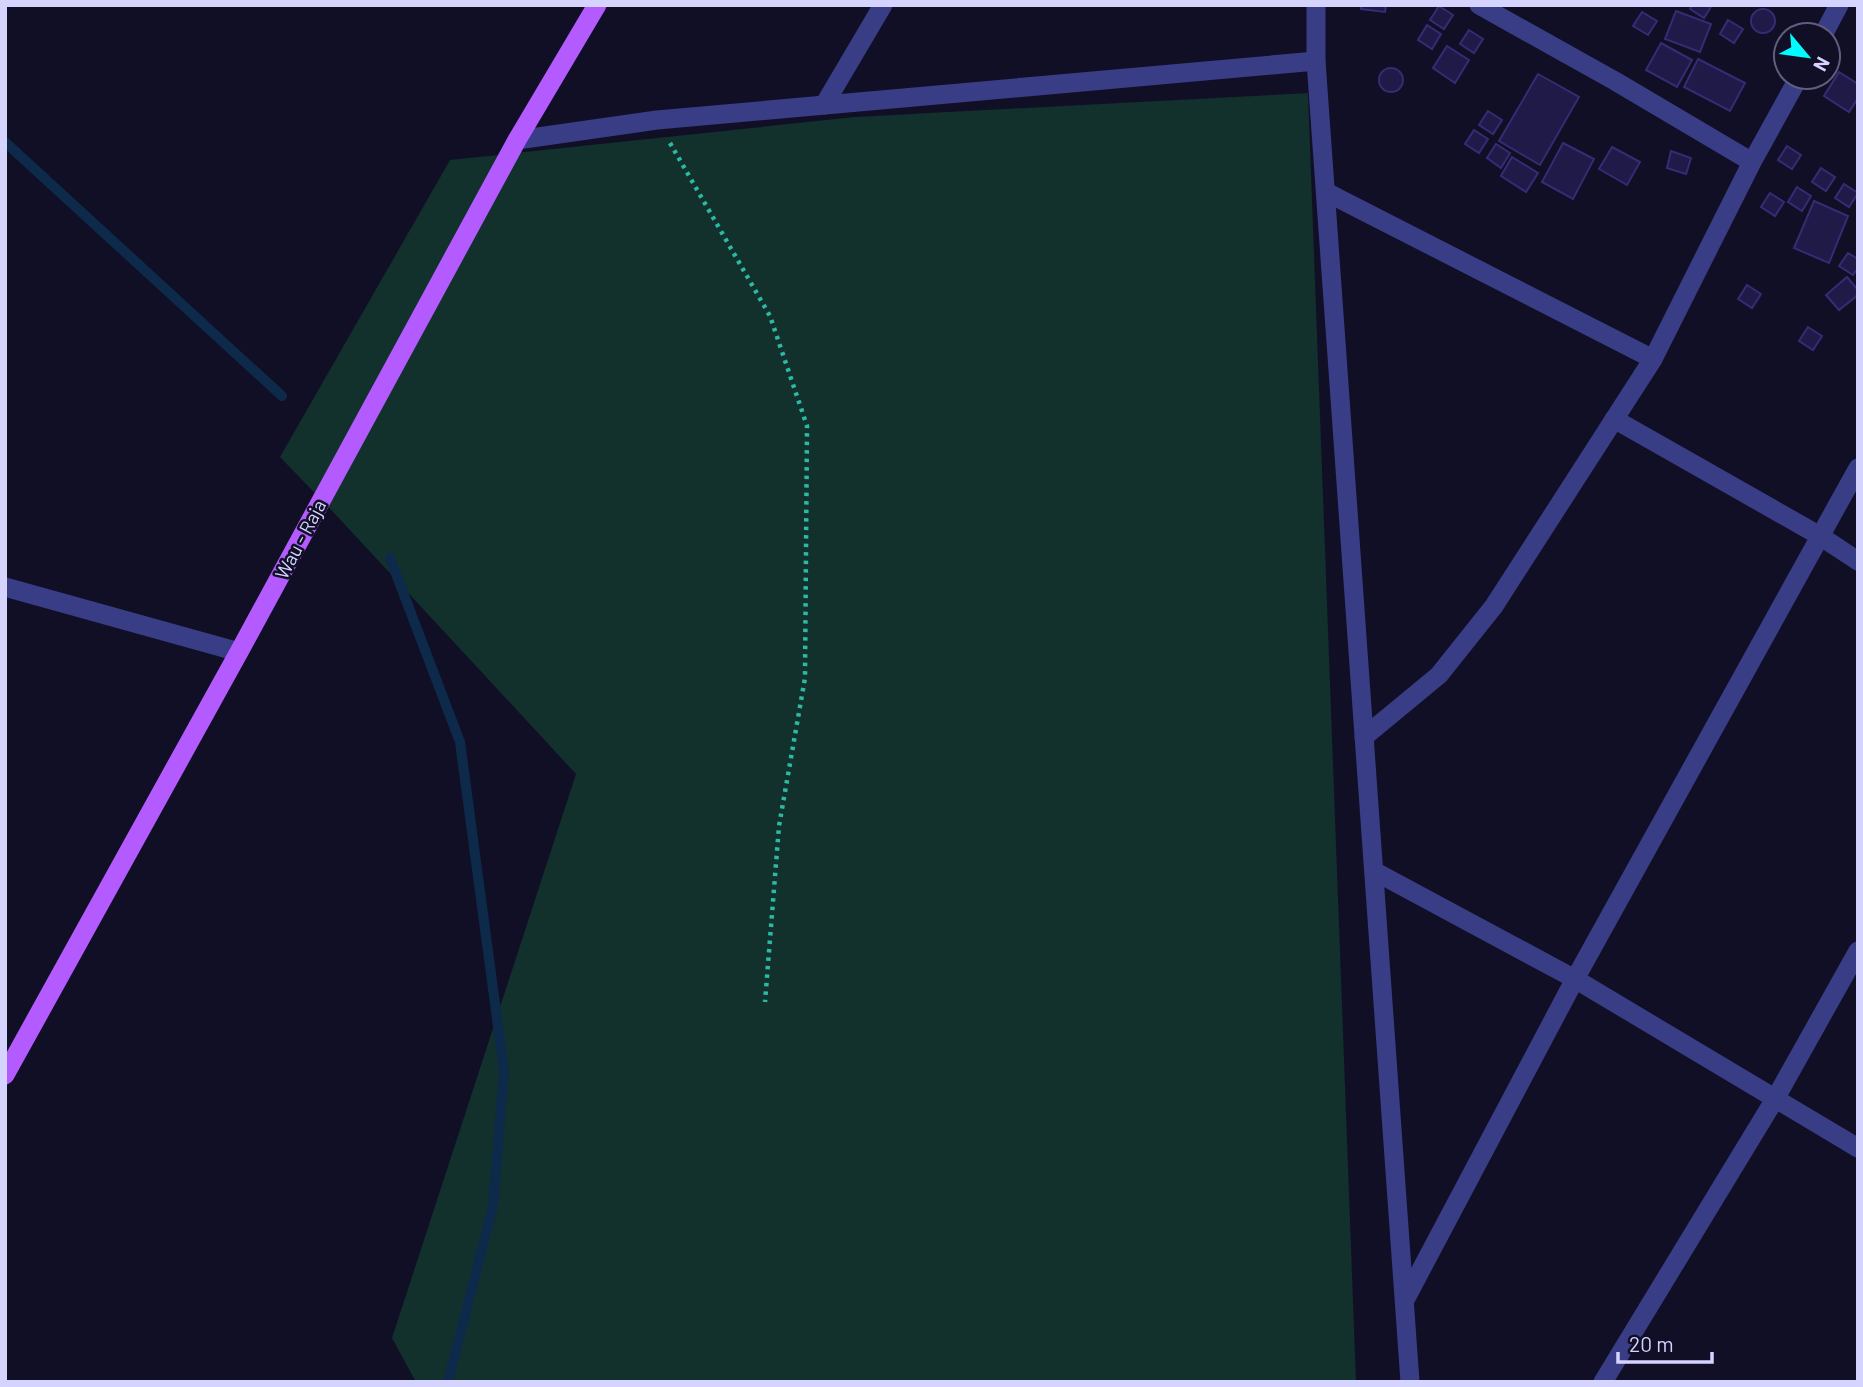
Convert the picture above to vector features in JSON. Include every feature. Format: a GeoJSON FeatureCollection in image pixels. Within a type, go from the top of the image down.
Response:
{"type":"FeatureCollection","features":[{"type":"Feature","properties":{"kind":"main road","name":"Wau - Raja"},"geometry":{"type":"LineString","coordinates":[[5,1074],[239,652],[517,140],[597,5]]}},
{"type":"Feature","properties":{"kind":"street"},"geometry":{"type":"LineString","coordinates":[[824,106],[883,5]]}},
{"type":"Feature","properties":{"kind":"street"},"geometry":{"type":"LineString","coordinates":[[1315,5],[1316,61],[1410,1382]]}},
{"type":"Feature","properties":{"kind":"street"},"geometry":{"type":"LineString","coordinates":[[1479,5],[1752,162]]}},
{"type":"Feature","properties":{"kind":"street"},"geometry":{"type":"LineString","coordinates":[[1830,21],[1839,5]]}},
{"type":"Feature","properties":{"kind":"street"},"geometry":{"type":"LineString","coordinates":[[517,140],[656,120],[1316,61]]}},
{"type":"Feature","properties":{"kind":"street"},"geometry":{"type":"LineString","coordinates":[[1364,737],[1439,675],[1494,606],[1653,359],[1752,162],[1792,91]]}},
{"type":"Feature","properties":{"kind":"street"},"geometry":{"type":"LineString","coordinates":[[1326,192],[1653,359]]}},
{"type":"Feature","properties":{"kind":"street"},"geometry":{"type":"LineString","coordinates":[[1614,419],[1820,536],[1858,561]]}},
{"type":"Feature","properties":{"kind":"street"},"geometry":{"type":"LineString","coordinates":[[1405,1301],[1575,979],[1858,468]]}},
{"type":"Feature","properties":{"kind":"street"},"geometry":{"type":"LineString","coordinates":[[5,587],[239,652]]}},
{"type":"Feature","properties":{"kind":"street"},"geometry":{"type":"LineString","coordinates":[[1374,871],[1575,979],[1858,1147]]}},
{"type":"Feature","properties":{"kind":"street"},"geometry":{"type":"LineString","coordinates":[[1603,1382],[1775,1099],[1858,951]]}},
{"type":"Feature","properties":{"kind":"path"},"geometry":{"type":"LineString","coordinates":[[656,120],[770,316],[807,426],[805,678],[779,826],[765,1003]]}},
{"type":"Feature","properties":{"kind":"green space"},"geometry":{"type":"Polygon","coordinates":[[[1308,93],[1356,1382],[416,1382],[392,1338],[576,774],[280,457],[450,160],[855,117],[1308,93]]]}},
{"type":"Feature","properties":{"kind":"building"},"geometry":{"type":"Polygon","coordinates":[[[1361,5],[1386,5],[1385,12],[1361,9],[1361,5]]]}},
{"type":"Feature","properties":{"kind":"building"},"geometry":{"type":"Polygon","coordinates":[[[1692,5],[1712,5],[1704,18],[1690,9],[1692,5]]]}},
{"type":"Feature","properties":{"kind":"building"},"geometry":{"type":"Polygon","coordinates":[[[1439,6],[1453,15],[1444,29],[1430,20],[1439,6]]]}},
{"type":"Feature","properties":{"kind":"building"},"geometry":{"type":"Polygon","coordinates":[[[1759,10],[1767,10],[1774,17],[1772,28],[1767,32],[1759,32],[1752,25],[1752,17],[1759,10]]]}},
{"type":"Feature","properties":{"kind":"building"},"geometry":{"type":"Polygon","coordinates":[[[1676,11],[1711,24],[1700,52],[1665,39],[1676,11]]]}},
{"type":"Feature","properties":{"kind":"building"},"geometry":{"type":"Polygon","coordinates":[[[1642,12],[1657,21],[1648,35],[1633,26],[1642,12]]]}},
{"type":"Feature","properties":{"kind":"building"},"geometry":{"type":"Polygon","coordinates":[[[1728,20],[1743,29],[1734,43],[1720,34],[1728,20]]]}},
{"type":"Feature","properties":{"kind":"building"},"geometry":{"type":"Polygon","coordinates":[[[1427,25],[1441,34],[1432,49],[1418,40],[1427,25]]]}},
{"type":"Feature","properties":{"kind":"building"},"geometry":{"type":"Polygon","coordinates":[[[1469,30],[1483,39],[1474,53],[1460,44],[1469,30]]]}},
{"type":"Feature","properties":{"kind":"building"},"geometry":{"type":"Polygon","coordinates":[[[1661,43],[1692,60],[1677,87],[1646,70],[1661,43]]]}},
{"type":"Feature","properties":{"kind":"building"},"geometry":{"type":"Polygon","coordinates":[[[1447,46],[1469,60],[1455,83],[1433,68],[1447,46]]]}},
{"type":"Feature","properties":{"kind":"building"},"geometry":{"type":"Polygon","coordinates":[[[1698,59],[1745,83],[1730,111],[1684,87],[1698,59]]]}},
{"type":"Feature","properties":{"kind":"building"},"geometry":{"type":"Polygon","coordinates":[[[1391,68],[1399,72],[1403,80],[1399,88],[1391,92],[1383,88],[1379,80],[1383,72],[1391,68]]]}},
{"type":"Feature","properties":{"kind":"building"},"geometry":{"type":"Polygon","coordinates":[[[1538,74],[1579,97],[1540,165],[1499,141],[1538,74]]]}},
{"type":"Feature","properties":{"kind":"building"},"geometry":{"type":"Polygon","coordinates":[[[1842,74],[1858,84],[1858,98],[1849,112],[1824,96],[1827,91],[1842,91],[1842,74]]]}},
{"type":"Feature","properties":{"kind":"building"},"geometry":{"type":"Polygon","coordinates":[[[1488,111],[1502,120],[1493,134],[1479,125],[1488,111]]]}},
{"type":"Feature","properties":{"kind":"building"},"geometry":{"type":"Polygon","coordinates":[[[1474,130],[1488,139],[1479,153],[1465,144],[1474,130]]]}},
{"type":"Feature","properties":{"kind":"building"},"geometry":{"type":"Polygon","coordinates":[[[1563,143],[1594,159],[1573,199],[1542,182],[1563,143]]]}},
{"type":"Feature","properties":{"kind":"building"},"geometry":{"type":"Polygon","coordinates":[[[1496,144],[1510,153],[1501,168],[1487,158],[1496,144]]]}},
{"type":"Feature","properties":{"kind":"building"},"geometry":{"type":"Polygon","coordinates":[[[1787,146],[1801,155],[1792,169],[1778,160],[1787,146]]]}},
{"type":"Feature","properties":{"kind":"building"},"geometry":{"type":"Polygon","coordinates":[[[1612,147],[1640,162],[1627,185],[1599,169],[1612,147]]]}},
{"type":"Feature","properties":{"kind":"building"},"geometry":{"type":"Polygon","coordinates":[[[1671,151],[1691,158],[1686,174],[1667,168],[1671,151]]]}},
{"type":"Feature","properties":{"kind":"building"},"geometry":{"type":"Polygon","coordinates":[[[1512,157],[1538,173],[1526,192],[1501,176],[1512,157]]]}},
{"type":"Feature","properties":{"kind":"building"},"geometry":{"type":"Polygon","coordinates":[[[1821,168],[1835,177],[1826,191],[1812,182],[1821,168]]]}},
{"type":"Feature","properties":{"kind":"building"},"geometry":{"type":"Polygon","coordinates":[[[1844,184],[1858,193],[1849,207],[1835,198],[1844,184]]]}},
{"type":"Feature","properties":{"kind":"building"},"geometry":{"type":"Polygon","coordinates":[[[1797,187],[1811,196],[1802,211],[1788,202],[1797,187]]]}},
{"type":"Feature","properties":{"kind":"building"},"geometry":{"type":"Polygon","coordinates":[[[1770,193],[1784,202],[1775,216],[1761,207],[1770,193]]]}},
{"type":"Feature","properties":{"kind":"building"},"geometry":{"type":"Polygon","coordinates":[[[1814,201],[1848,216],[1829,263],[1794,248],[1814,201]]]}},
{"type":"Feature","properties":{"kind":"building"},"geometry":{"type":"Polygon","coordinates":[[[1848,253],[1858,259],[1858,268],[1853,275],[1839,266],[1848,253]]]}},
{"type":"Feature","properties":{"kind":"building"},"geometry":{"type":"Polygon","coordinates":[[[1847,277],[1858,290],[1858,295],[1839,310],[1826,295],[1847,277]]]}},
{"type":"Feature","properties":{"kind":"building"},"geometry":{"type":"Polygon","coordinates":[[[1747,285],[1761,294],[1752,308],[1738,299],[1747,285]]]}},
{"type":"Feature","properties":{"kind":"building"},"geometry":{"type":"Polygon","coordinates":[[[1808,327],[1822,336],[1813,350],[1799,341],[1808,327]]]}},
{"type":"Feature","properties":{"kind":"waterway"},"geometry":{"type":"LineString","coordinates":[[5,142],[282,396]]}},
{"type":"Feature","properties":{"kind":"waterway"},"geometry":{"type":"LineString","coordinates":[[390,558],[460,742],[504,1071],[493,1206],[448,1382]]}}]}
